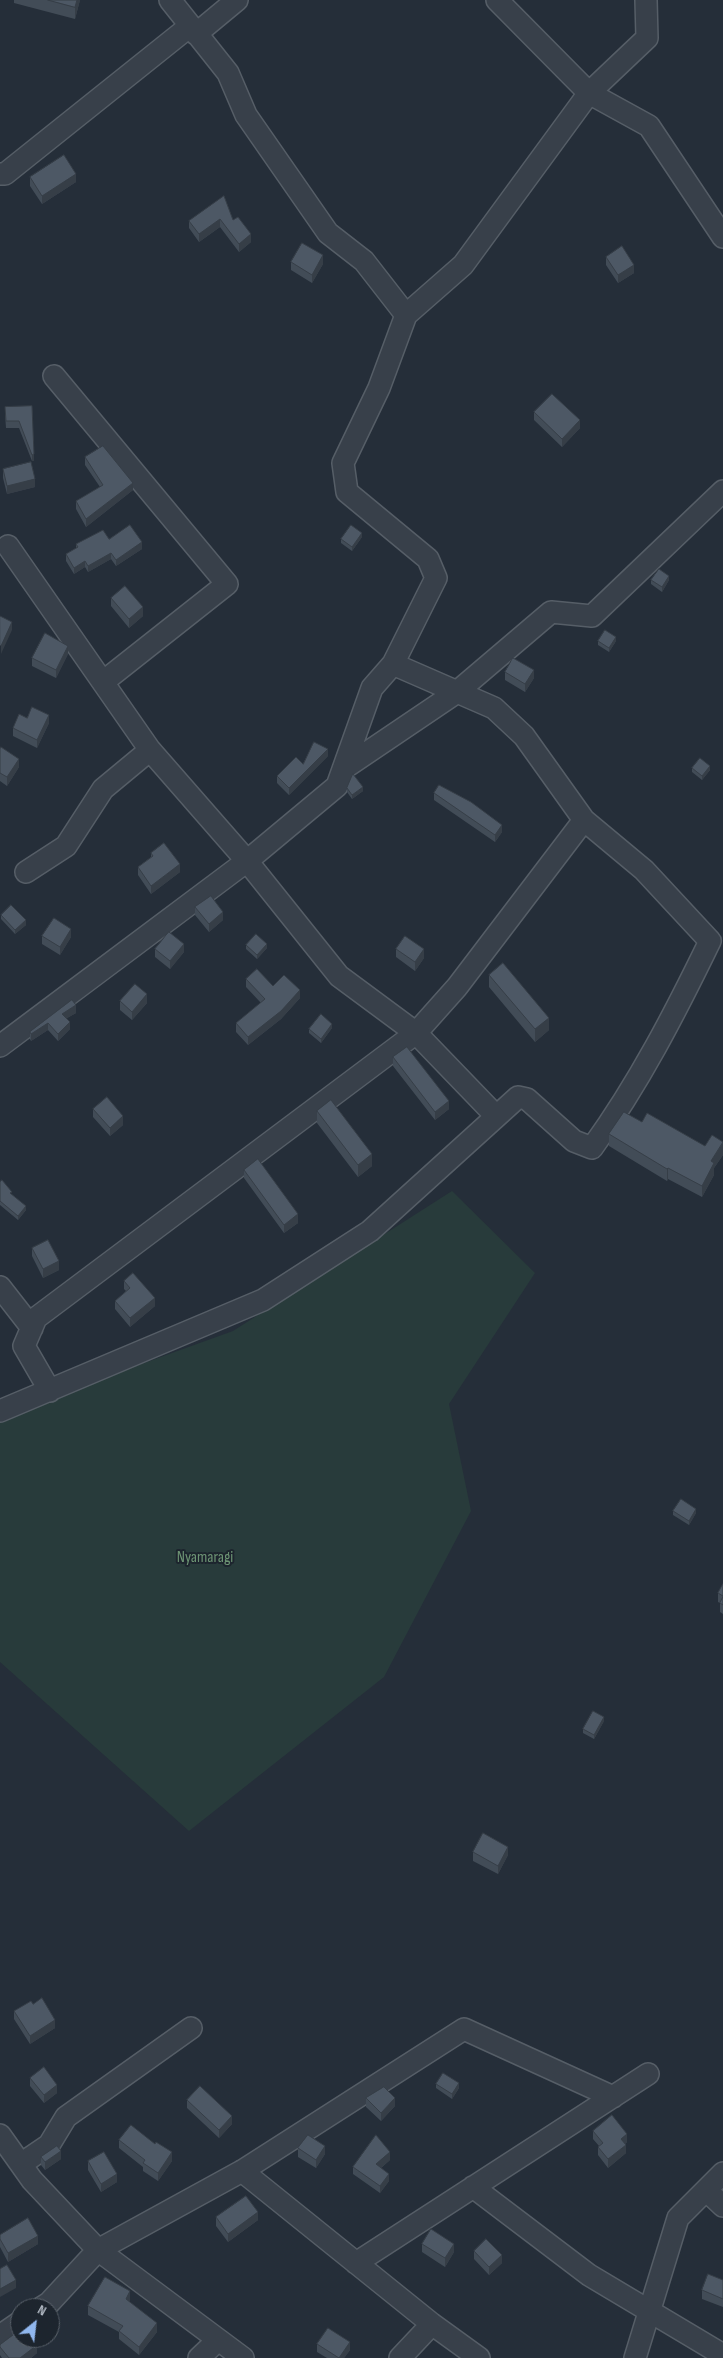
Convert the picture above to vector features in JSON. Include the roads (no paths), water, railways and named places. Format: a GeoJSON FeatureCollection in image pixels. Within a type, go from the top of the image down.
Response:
{"type":"FeatureCollection","features":[{"type":"Feature","properties":{"kind":"street"},"geometry":{"type":"LineString","coordinates":[[170,0],[228,73],[246,115],[328,233],[364,261],[406,315]]}},
{"type":"Feature","properties":{"kind":"street"},"geometry":{"type":"LineString","coordinates":[[0,174],[5,174],[193,30],[237,0]]}},
{"type":"Feature","properties":{"kind":"street"},"geometry":{"type":"LineString","coordinates":[[497,0],[589,94],[649,126],[723,237]]}},
{"type":"Feature","properties":{"kind":"street"},"geometry":{"type":"LineString","coordinates":[[0,1046],[247,861],[337,786],[372,688],[393,664],[436,578],[428,559],[347,492],[343,464],[380,388],[406,315],[463,265],[589,94],[647,38],[646,0]]}},
{"type":"Feature","properties":{"kind":"street"},"geometry":{"type":"LineString","coordinates":[[54,376],[226,584],[103,682]]}},
{"type":"Feature","properties":{"kind":"street"},"geometry":{"type":"LineString","coordinates":[[343,770],[457,692],[551,612],[592,616],[723,491]]}},
{"type":"Feature","properties":{"kind":"street"},"geometry":{"type":"LineString","coordinates":[[8,546],[150,750],[247,861],[339,976],[416,1033],[496,1116]]}},
{"type":"Feature","properties":{"kind":"street"},"geometry":{"type":"LineString","coordinates":[[0,1411],[263,1300],[370,1232],[518,1097],[527,1099],[574,1141],[592,1148],[671,1022],[710,941],[644,870],[584,820],[524,736],[494,708],[393,664]]}},
{"type":"Feature","properties":{"kind":"street"},"geometry":{"type":"LineString","coordinates":[[26,872],[66,846],[103,789],[150,750]]}},
{"type":"Feature","properties":{"kind":"street"},"geometry":{"type":"LineString","coordinates":[[50,1391],[24,1346],[36,1318],[416,1033],[457,987],[584,820]]}},
{"type":"Feature","properties":{"kind":"street"},"geometry":{"type":"LineString","coordinates":[[0,1287],[32,1328]]}},
{"type":"Feature","properties":{"kind":"street"},"geometry":{"type":"LineString","coordinates":[[21,2164],[49,2145],[66,2116],[191,2028]]}},
{"type":"Feature","properties":{"kind":"street"},"geometry":{"type":"LineString","coordinates":[[54,2298],[98,2250],[242,2171],[464,2029],[613,2097]]}},
{"type":"Feature","properties":{"kind":"street"},"geometry":{"type":"LineString","coordinates":[[356,2263],[648,2074]]}},
{"type":"Feature","properties":{"kind":"street"},"geometry":{"type":"LineString","coordinates":[[0,2135],[32,2180],[98,2250],[243,2358]]}},
{"type":"Feature","properties":{"kind":"street"},"geometry":{"type":"LineString","coordinates":[[242,2171],[432,2324],[479,2358]]}},
{"type":"Feature","properties":{"kind":"street"},"geometry":{"type":"LineString","coordinates":[[635,2358],[678,2218],[723,2172]]}},
{"type":"Feature","properties":{"kind":"street"},"geometry":{"type":"LineString","coordinates":[[473,2187],[589,2275],[723,2355]]}},
{"type":"Feature","properties":{"kind":"street"},"geometry":{"type":"LineString","coordinates":[[706,2190],[723,2206]]}},
{"type":"Feature","properties":{"kind":"street"},"geometry":{"type":"LineString","coordinates":[[400,2358],[432,2324]]}},
{"type":"Feature","properties":{"kind":"street"},"geometry":{"type":"LineString","coordinates":[[199,2358],[218,2340]]}},
{"type":"Feature","properties":{"kind":"park label","name":"Nyamaragi"},"geometry":{"type":"Point","coordinates":[205,1558]}}]}
